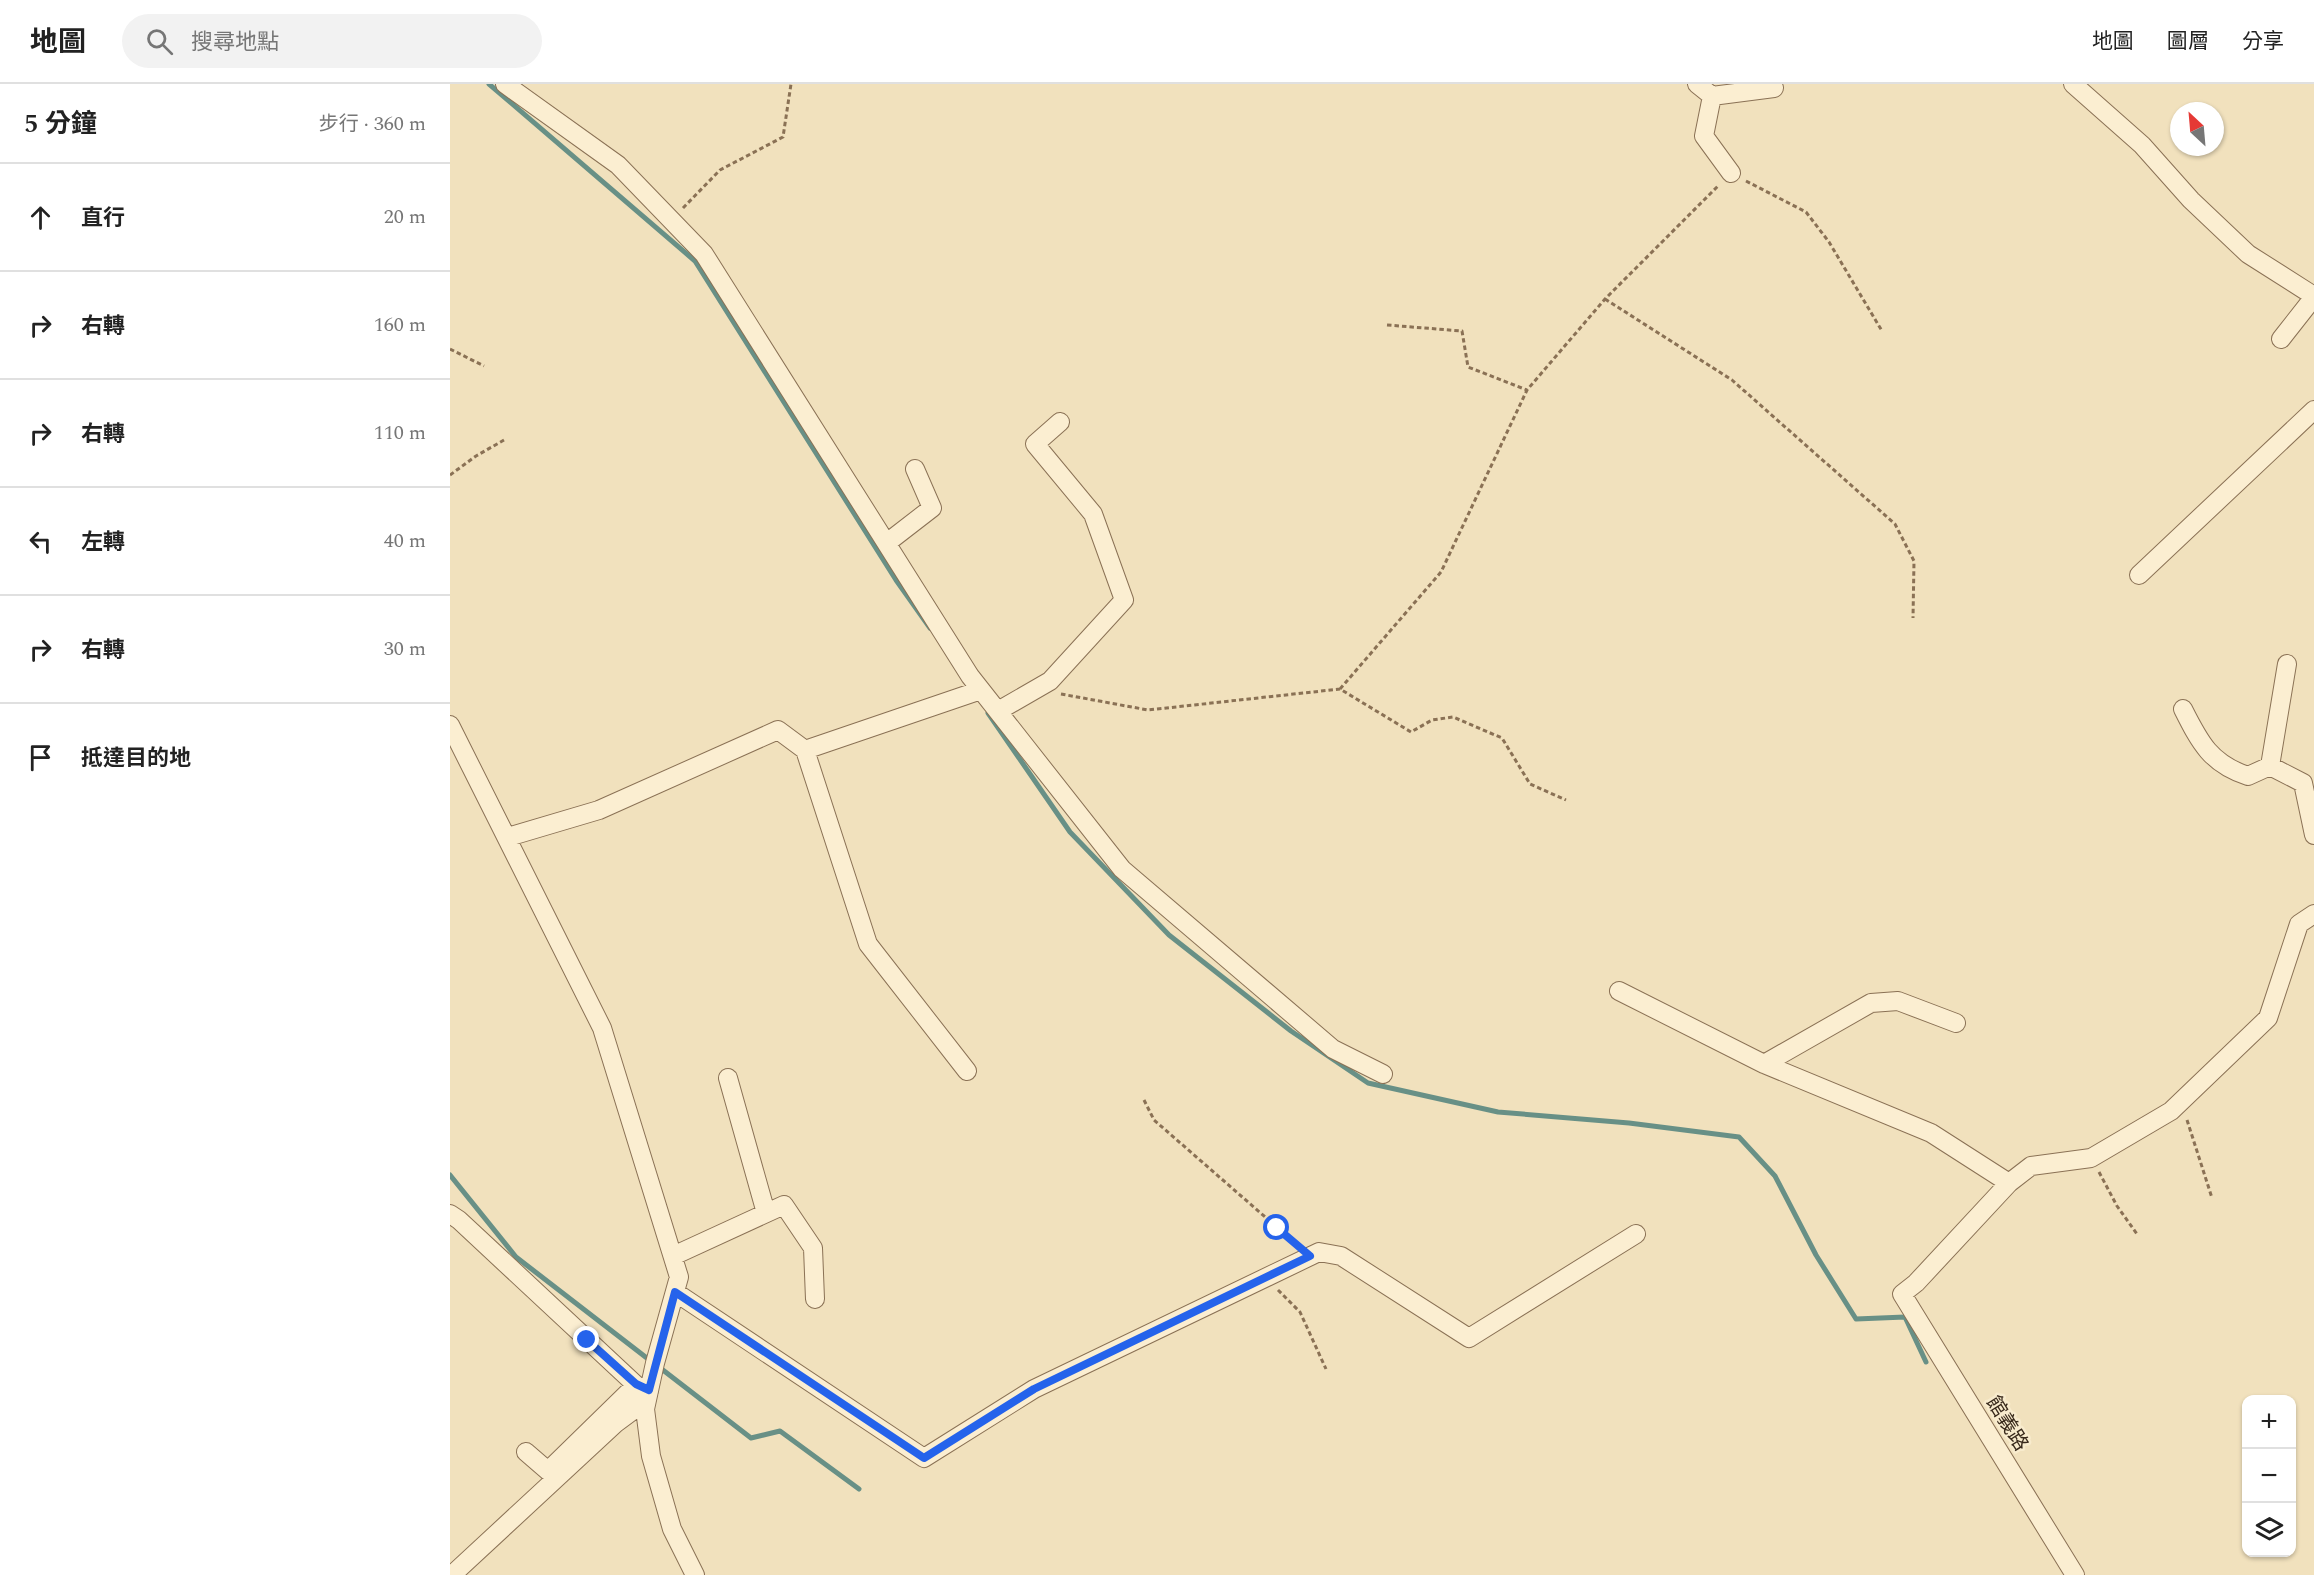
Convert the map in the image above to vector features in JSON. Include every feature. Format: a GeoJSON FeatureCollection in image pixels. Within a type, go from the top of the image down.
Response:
{"type":"FeatureCollection","features":[{"type":"Feature","properties":{"kind":"street"},"geometry":{"type":"LineString","coordinates":[[505,84],[618,165],[704,254],[981,690],[1122,869],[1334,1049],[1383,1074]]}},
{"type":"Feature","properties":{"kind":"street"},"geometry":{"type":"LineString","coordinates":[[1696,84],[1712,96],[1774,88]]}},
{"type":"Feature","properties":{"kind":"street"},"geometry":{"type":"LineString","coordinates":[[2073,84],[2142,146],[2190,200],[2248,254],[2314,297],[2281,339]]}},
{"type":"Feature","properties":{"kind":"street"},"geometry":{"type":"LineString","coordinates":[[1712,96],[1704,136],[1731,174]]}},
{"type":"Feature","properties":{"kind":"street"},"geometry":{"type":"LineString","coordinates":[[2139,576],[2314,410]]}},
{"type":"Feature","properties":{"kind":"street"},"geometry":{"type":"LineString","coordinates":[[998,711],[1050,681],[1124,600],[1093,514],[1035,444],[1060,422]]}},
{"type":"Feature","properties":{"kind":"street"},"geometry":{"type":"LineString","coordinates":[[888,542],[932,508],[915,469]]}},
{"type":"Feature","properties":{"kind":"street"},"geometry":{"type":"LineString","coordinates":[[2270,766],[2287,664]]}},
{"type":"Feature","properties":{"kind":"street"},"geometry":{"type":"LineString","coordinates":[[805,750],[981,690]]}},
{"type":"Feature","properties":{"kind":"street"},"geometry":{"type":"LineString","coordinates":[[2183,709],[2199,741],[2227,769],[2248,776],[2270,766]]}},
{"type":"Feature","properties":{"kind":"street"},"geometry":{"type":"LineString","coordinates":[[450,725],[602,1028],[673,1256],[679,1277],[648,1383],[645,1408],[651,1456],[672,1529],[694,1575]]}},
{"type":"Feature","properties":{"kind":"street"},"geometry":{"type":"LineString","coordinates":[[508,837],[599,810],[778,730],[805,750],[868,944],[967,1071]]}},
{"type":"Feature","properties":{"kind":"street"},"geometry":{"type":"LineString","coordinates":[[2270,766],[2303,783],[2314,835]]}},
{"type":"Feature","properties":{"kind":"street"},"geometry":{"type":"LineString","coordinates":[[1619,991],[1764,1064],[1931,1133],[2009,1183],[2031,1166],[2091,1158],[2170,1111],[2268,1018],[2299,924],[2314,915]]}},
{"type":"Feature","properties":{"kind":"street"},"geometry":{"type":"LineString","coordinates":[[1764,1064],[1871,1003],[1898,1001],[1956,1023]]}},
{"type":"Feature","properties":{"kind":"street"},"geometry":{"type":"LineString","coordinates":[[728,1078],[766,1213]]}},
{"type":"Feature","properties":{"kind":"street","name":"館義路"},"geometry":{"type":"LineString","coordinates":[[2009,1183],[1916,1283],[1902,1294],[2075,1575]]}},
{"type":"Feature","properties":{"kind":"street"},"geometry":{"type":"LineString","coordinates":[[673,1256],[784,1205],[813,1248],[814,1299]]}},
{"type":"Feature","properties":{"kind":"street"},"geometry":{"type":"LineString","coordinates":[[450,1214],[648,1383]]}},
{"type":"Feature","properties":{"kind":"street"},"geometry":{"type":"LineString","coordinates":[[675,1292],[924,1458],[1034,1389],[1319,1252],[1341,1256],[1469,1338],[1636,1234]]}},
{"type":"Feature","properties":{"kind":"street"},"geometry":{"type":"LineString","coordinates":[[526,1452],[548,1471],[648,1383]]}},
{"type":"Feature","properties":{"kind":"street"},"geometry":{"type":"LineString","coordinates":[[452,1575],[616,1423],[648,1383]]}},
{"type":"Feature","properties":{"kind":"path"},"geometry":{"type":"LineString","coordinates":[[671,220],[720,170],[783,136],[791,84]]}},
{"type":"Feature","properties":{"kind":"path"},"geometry":{"type":"LineString","coordinates":[[1340,689],[1441,572],[1527,390],[1605,299],[1731,174],[1806,212],[1829,243],[1882,331]]}},
{"type":"Feature","properties":{"kind":"path"},"geometry":{"type":"LineString","coordinates":[[1605,299],[1732,380],[1895,524],[1914,561],[1913,618]]}},
{"type":"Feature","properties":{"kind":"path"},"geometry":{"type":"LineString","coordinates":[[1388,325],[1462,331],[1468,367],[1527,390]]}},
{"type":"Feature","properties":{"kind":"path"},"geometry":{"type":"LineString","coordinates":[[450,349],[484,366]]}},
{"type":"Feature","properties":{"kind":"path"},"geometry":{"type":"LineString","coordinates":[[450,475],[476,456],[504,440]]}},
{"type":"Feature","properties":{"kind":"path"},"geometry":{"type":"LineString","coordinates":[[1035,689],[1148,710],[1340,689],[1411,732],[1432,720],[1453,717],[1502,738],[1530,784],[1566,800]]}},
{"type":"Feature","properties":{"kind":"path"},"geometry":{"type":"LineString","coordinates":[[1144,1100],[1154,1120],[1310,1256]]}},
{"type":"Feature","properties":{"kind":"path"},"geometry":{"type":"LineString","coordinates":[[2180,1102],[2193,1132],[2212,1198]]}},
{"type":"Feature","properties":{"kind":"path"},"geometry":{"type":"LineString","coordinates":[[2091,1158],[2117,1206],[2137,1234]]}},
{"type":"Feature","properties":{"kind":"path"},"geometry":{"type":"LineString","coordinates":[[1266,1278],[1300,1312],[1326,1369]]}},
{"type":"Feature","properties":{"kind":"waterway"},"geometry":{"type":"LineString","coordinates":[[489,84],[695,261],[896,580],[930,628]]}},
{"type":"Feature","properties":{"kind":"waterway"},"geometry":{"type":"LineString","coordinates":[[988,713],[1070,832],[1169,935],[1291,1031],[1368,1083],[1498,1112],[1629,1123],[1739,1137],[1775,1176],[1816,1255],[1856,1319],[1905,1317],[1926,1362]]}},
{"type":"Feature","properties":{"kind":"waterway"},"geometry":{"type":"LineString","coordinates":[[450,1175],[516,1257],[652,1362]]}},
{"type":"Feature","properties":{"kind":"waterway"},"geometry":{"type":"LineString","coordinates":[[659,1367],[751,1438],[780,1431],[859,1489]]}},
{"type":"Feature","properties":{"kind":"route"},"geometry":{"type":"LineString","coordinates":[[587,1340],[636,1384],[649,1390],[675,1292],[924,1458],[1034,1389],[1310,1256],[1277,1228]]}}]}
